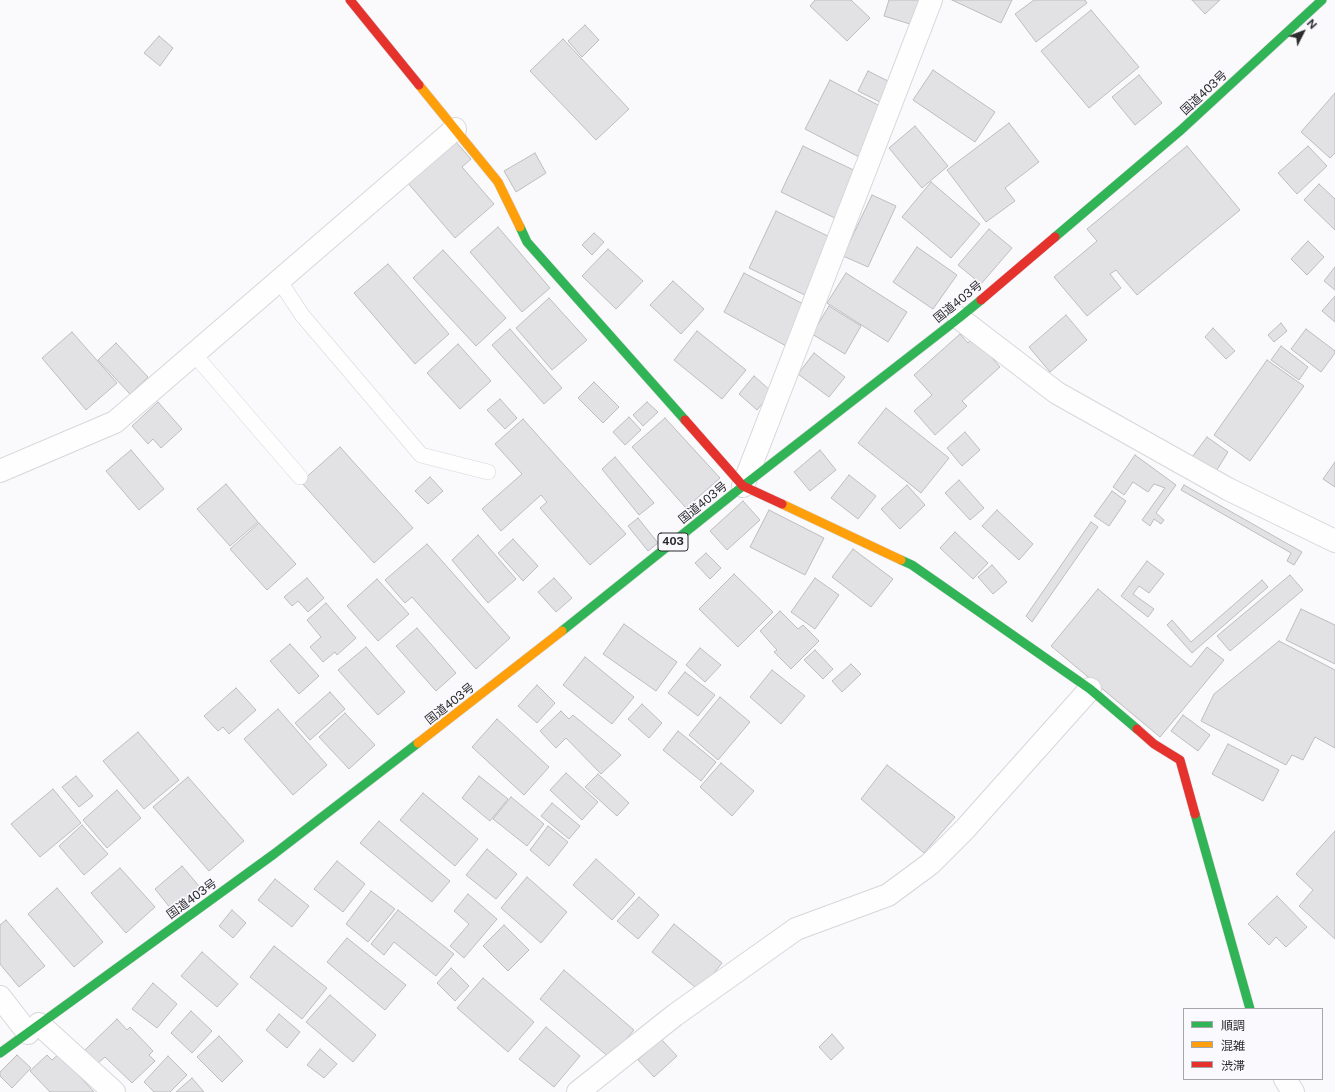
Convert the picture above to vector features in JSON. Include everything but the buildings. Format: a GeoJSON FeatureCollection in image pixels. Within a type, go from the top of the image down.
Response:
{"type":"FeatureCollection","features":[{"type":"Feature","properties":{"kind":"main road"},"geometry":{"type":"LineString","coordinates":[[350,0],[498,182],[527,242],[743,486],[912,566],[1090,689],[1154,744],[1180,760],[1250,1008]]}},
{"type":"Feature","properties":{"kind":"main road","name":"国道403号"},"geometry":{"type":"LineString","coordinates":[[0,1053],[274,854],[530,657],[743,486],[959,318],[1181,130],[1322,0]]}},
{"type":"Feature","properties":{"kind":"street"},"geometry":{"type":"LineString","coordinates":[[743,486],[931,0]]}},
{"type":"Feature","properties":{"kind":"street"},"geometry":{"type":"LineString","coordinates":[[0,471],[115,422],[456,129]]}},
{"type":"Feature","properties":{"kind":"street"},"geometry":{"type":"LineString","coordinates":[[959,318],[1057,393],[1228,489],[1335,541]]}},
{"type":"Feature","properties":{"kind":"street"},"geometry":{"type":"LineString","coordinates":[[578,1092],[675,1015],[796,930],[888,895],[930,864],[965,829],[1090,689]]}},
{"type":"Feature","properties":{"kind":"street"},"geometry":{"type":"LineString","coordinates":[[0,997],[33,1029],[114,1092]]}},
{"type":"Feature","properties":{"kind":"street"},"geometry":{"type":"LineString","coordinates":[[1287,1080],[1293,1092]]}},
{"type":"Feature","properties":{"kind":"lane"},"geometry":{"type":"LineString","coordinates":[[279,280],[302,315],[421,455],[488,472]]}},
{"type":"Feature","properties":{"kind":"lane"},"geometry":{"type":"LineString","coordinates":[[194,354],[300,477]]}},
{"type":"Feature","properties":{"kind":"traffic: fast"},"geometry":{"type":"LineString","coordinates":[[1055,237],[1181,130],[1322,0]]}},
{"type":"Feature","properties":{"kind":"traffic: fast"},"geometry":{"type":"LineString","coordinates":[[520,227],[527,242],[685,420]]}},
{"type":"Feature","properties":{"kind":"traffic: fast"},"geometry":{"type":"LineString","coordinates":[[562,631],[743,486],[981,300]]}},
{"type":"Feature","properties":{"kind":"traffic: fast"},"geometry":{"type":"LineString","coordinates":[[901,560],[912,565],[1090,689],[1137,729]]}},
{"type":"Feature","properties":{"kind":"traffic: fast"},"geometry":{"type":"LineString","coordinates":[[0,1053],[274,854],[418,743]]}},
{"type":"Feature","properties":{"kind":"traffic: fast"},"geometry":{"type":"LineString","coordinates":[[1195,814],[1250,1008]]}},
{"type":"Feature","properties":{"kind":"traffic: slow"},"geometry":{"type":"LineString","coordinates":[[419,85],[498,182],[520,227]]}},
{"type":"Feature","properties":{"kind":"traffic: slow"},"geometry":{"type":"LineString","coordinates":[[782,504],[901,560]]}},
{"type":"Feature","properties":{"kind":"traffic: slow"},"geometry":{"type":"LineString","coordinates":[[418,743],[562,631]]}},
{"type":"Feature","properties":{"kind":"traffic: jam"},"geometry":{"type":"LineString","coordinates":[[350,0],[419,85]]}},
{"type":"Feature","properties":{"kind":"traffic: jam"},"geometry":{"type":"LineString","coordinates":[[981,300],[1055,237]]}},
{"type":"Feature","properties":{"kind":"traffic: jam"},"geometry":{"type":"LineString","coordinates":[[685,420],[743,486],[782,504]]}},
{"type":"Feature","properties":{"kind":"traffic: jam"},"geometry":{"type":"LineString","coordinates":[[1137,729],[1154,744],[1180,760],[1195,814]]}}]}
